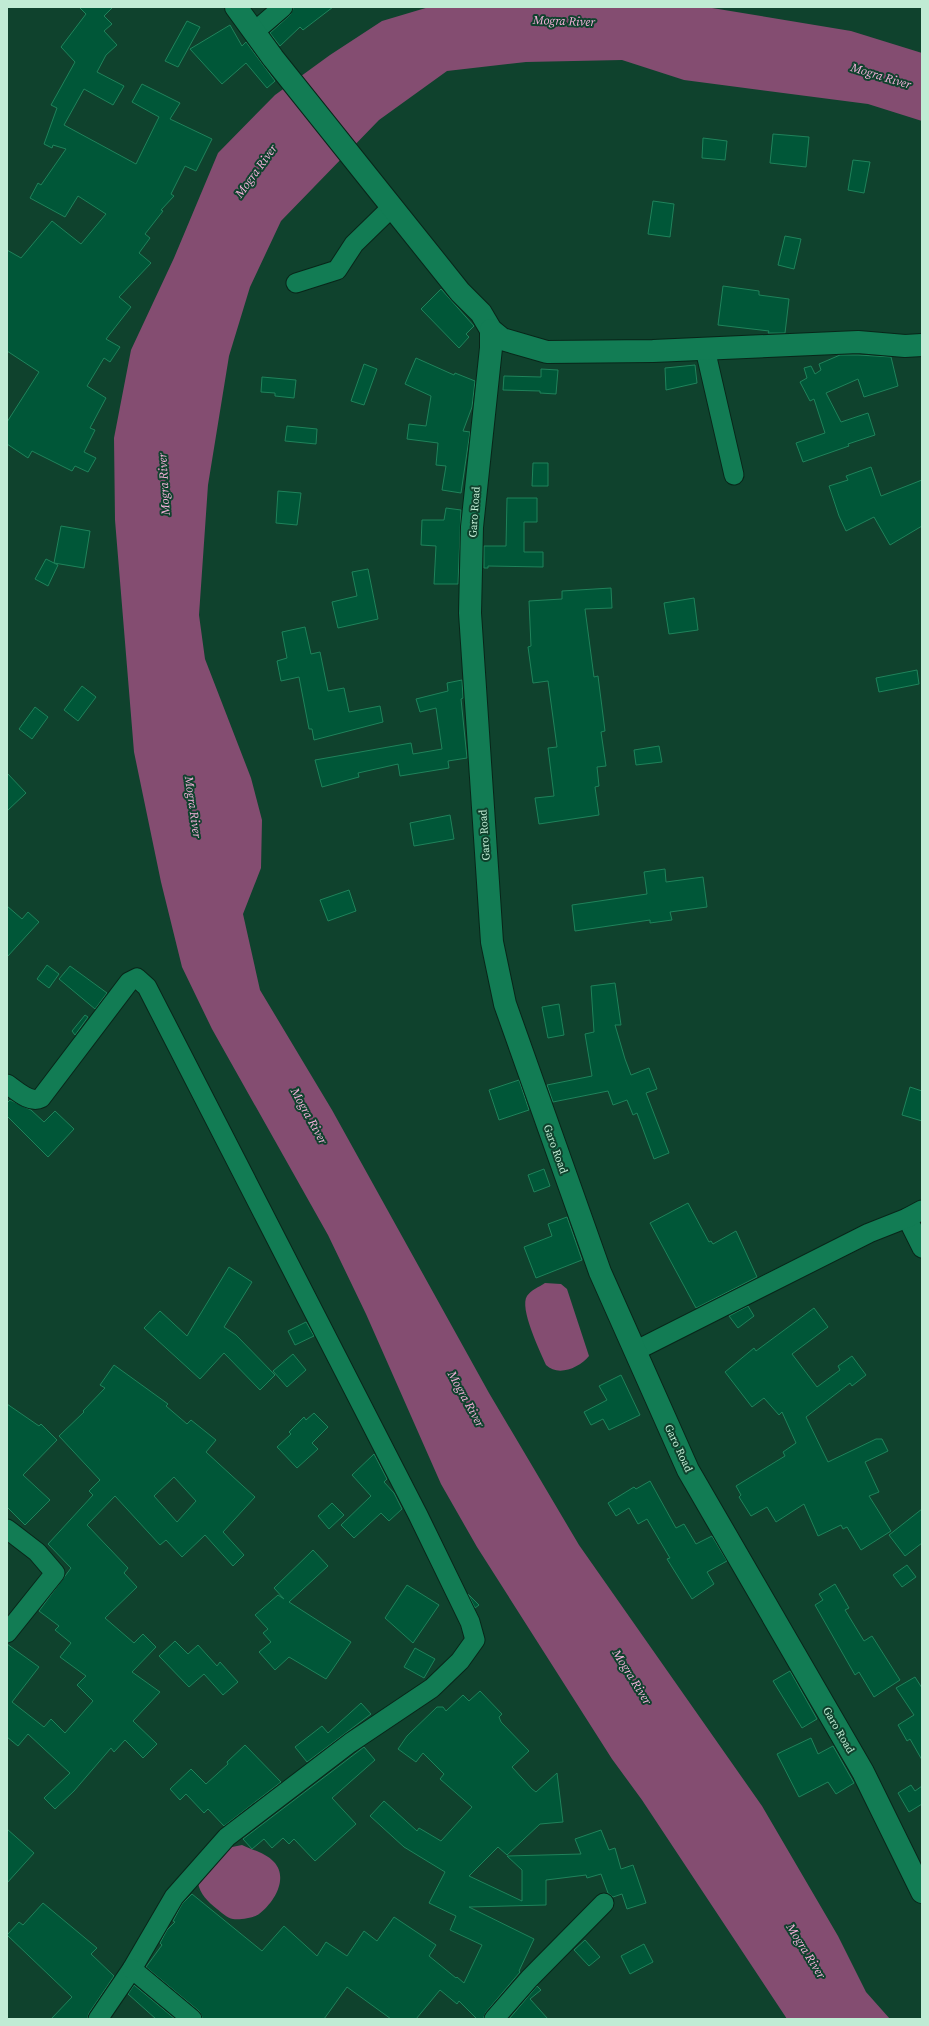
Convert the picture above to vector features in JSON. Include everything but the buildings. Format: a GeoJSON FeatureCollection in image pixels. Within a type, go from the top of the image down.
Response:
{"type":"FeatureCollection","features":[{"type":"Feature","properties":{"kind":"street"},"geometry":{"type":"LineString","coordinates":[[236,7],[273,58],[460,292],[481,313],[491,330],[506,341],[547,352],[705,349],[858,342],[905,346],[922,345]]}},
{"type":"Feature","properties":{"kind":"street"},"geometry":{"type":"LineString","coordinates":[[254,32],[283,7]]}},
{"type":"Feature","properties":{"kind":"street"},"geometry":{"type":"LineString","coordinates":[[296,283],[336,270],[354,244],[388,202]]}},
{"type":"Feature","properties":{"kind":"street","name":"Garo Road"},"geometry":{"type":"LineString","coordinates":[[491,330],[491,348],[472,526],[470,613],[492,942],[508,1011],[600,1272],[688,1470],[863,1772],[922,1892]]}},
{"type":"Feature","properties":{"kind":"street"},"geometry":{"type":"LineString","coordinates":[[705,349],[734,475]]}},
{"type":"Feature","properties":{"kind":"street"},"geometry":{"type":"LineString","coordinates":[[7,1084],[27,1097],[38,1100],[41,1098],[129,982],[137,978],[146,987],[418,1515],[470,1622],[475,1640],[460,1661],[432,1688],[350,1743],[226,1837],[174,1897],[132,1969],[98,2019]]}},
{"type":"Feature","properties":{"kind":"street"},"geometry":{"type":"LineString","coordinates":[[635,1351],[869,1234],[915,1214],[922,1248]]}},
{"type":"Feature","properties":{"kind":"street"},"geometry":{"type":"LineString","coordinates":[[7,1529],[37,1552],[55,1573],[7,1633]]}},
{"type":"Feature","properties":{"kind":"street"},"geometry":{"type":"LineString","coordinates":[[494,2019],[528,1979],[604,1903]]}},
{"type":"Feature","properties":{"kind":"street"},"geometry":{"type":"LineString","coordinates":[[132,1969],[192,2019]]}},
{"type":"Feature","properties":{"kind":"water","name":"Mogra River"},"geometry":{"type":"Polygon","coordinates":[[[429,7],[706,7],[851,31],[922,53],[922,121],[868,104],[684,80],[622,60],[526,62],[447,71],[379,120],[281,221],[250,287],[229,356],[208,485],[199,615],[205,659],[251,778],[262,820],[261,868],[243,914],[260,990],[332,1110],[489,1393],[579,1545],[762,1806],[838,1936],[866,1992],[890,2019],[787,2019],[642,1800],[612,1759],[477,1547],[441,1484],[366,1314],[328,1235],[212,1029],[182,967],[161,882],[134,752],[115,520],[114,438],[131,350],[174,258],[218,153],[275,95],[330,55],[382,21],[429,7]]]}},
{"type":"Feature","properties":{"kind":"water"},"geometry":{"type":"Polygon","coordinates":[[[545,1283],[561,1284],[567,1289],[589,1356],[580,1364],[568,1370],[562,1371],[551,1369],[546,1365],[528,1319],[525,1302],[527,1296],[533,1290],[545,1283]]]}},
{"type":"Feature","properties":{"kind":"water"},"geometry":{"type":"Polygon","coordinates":[[[242,1845],[263,1854],[274,1862],[280,1875],[280,1883],[278,1890],[270,1903],[259,1914],[254,1917],[233,1919],[224,1915],[208,1901],[201,1891],[198,1883],[222,1849],[242,1845]]]}}]}
